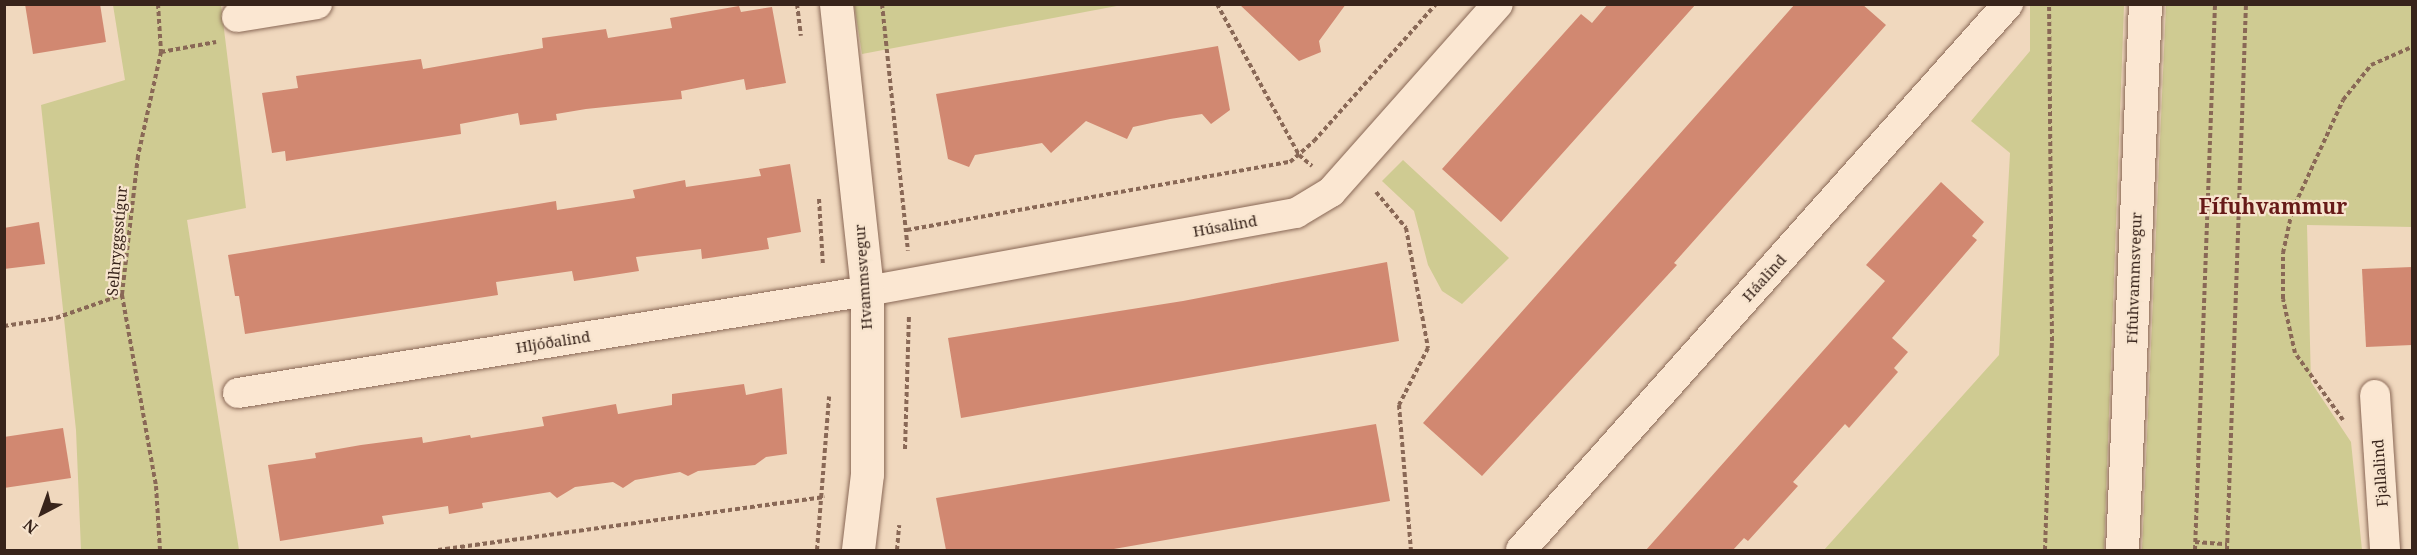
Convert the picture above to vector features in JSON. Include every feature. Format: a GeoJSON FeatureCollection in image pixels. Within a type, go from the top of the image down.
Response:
{"type":"FeatureCollection","features":[{"type":"Feature","properties":{"kind":"street"},"geometry":{"type":"LineString","coordinates":[[237,17],[317,4]]}},
{"type":"Feature","properties":{"kind":"street","name":"Hvammsvegur"},"geometry":{"type":"LineString","coordinates":[[836,4],[867,291],[867,474],[858,550]]}},
{"type":"Feature","properties":{"kind":"street","name":"Húsalind"},"geometry":{"type":"LineString","coordinates":[[867,291],[1296,213],[1331,192],[1342,181],[1498,4]]}},
{"type":"Feature","properties":{"kind":"street","name":"Háalind"},"geometry":{"type":"LineString","coordinates":[[1521,550],[2008,4]]}},
{"type":"Feature","properties":{"kind":"street","name":"Fífuhvammsvegur"},"geometry":{"type":"LineString","coordinates":[[2122,550],[2145,4]]}},
{"type":"Feature","properties":{"kind":"street","name":"Hljóðalind"},"geometry":{"type":"LineString","coordinates":[[238,393],[867,291]]}},
{"type":"Feature","properties":{"kind":"street","name":"Fjallalind"},"geometry":{"type":"LineString","coordinates":[[2375,395],[2385,550]]}},
{"type":"Feature","properties":{"kind":"path","name":"Selhryggsstígur"},"geometry":{"type":"LineString","coordinates":[[158,4],[161,52],[138,156],[122,295],[156,486],[160,550]]}},
{"type":"Feature","properties":{"kind":"path"},"geometry":{"type":"LineString","coordinates":[[1218,4],[1299,155],[1321,174],[1375,190],[1406,228],[1428,348],[1399,405],[1411,550]]}},
{"type":"Feature","properties":{"kind":"path"},"geometry":{"type":"LineString","coordinates":[[908,230],[1290,162],[1299,155],[1436,4]]}},
{"type":"Feature","properties":{"kind":"path"},"geometry":{"type":"LineString","coordinates":[[2045,550],[2052,341],[2049,4]]}},
{"type":"Feature","properties":{"kind":"path"},"geometry":{"type":"LineString","coordinates":[[2195,550],[2216,4]]}},
{"type":"Feature","properties":{"kind":"path"},"geometry":{"type":"LineString","coordinates":[[2227,550],[2246,4]]}},
{"type":"Feature","properties":{"kind":"path"},"geometry":{"type":"LineString","coordinates":[[161,52],[216,42],[237,17]]}},
{"type":"Feature","properties":{"kind":"path"},"geometry":{"type":"LineString","coordinates":[[2380,468],[2295,353],[2283,299],[2283,253],[2292,211],[2343,100],[2371,65],[2412,47]]}},
{"type":"Feature","properties":{"kind":"path"},"geometry":{"type":"LineString","coordinates":[[4,326],[56,318],[122,295]]}},
{"type":"Feature","properties":{"kind":"path"},"geometry":{"type":"LineString","coordinates":[[438,550],[824,497]]}},
{"type":"Feature","properties":{"kind":"path"},"geometry":{"type":"LineString","coordinates":[[2196,542],[2227,544]]}},
{"type":"Feature","properties":{"kind":"shaded area"},"geometry":{"type":"Polygon","coordinates":[[[854,4],[1122,4],[1122,5],[862,54],[854,4]]]}},
{"type":"Feature","properties":{"kind":"shaded area"},"geometry":{"type":"Polygon","coordinates":[[[113,5],[221,5],[246,208],[187,220],[239,550],[81,550],[76,430],[41,105],[125,80],[113,5]]]}},
{"type":"Feature","properties":{"kind":"shaded area"},"geometry":{"type":"Polygon","coordinates":[[[2030,5],[2124,5],[2104,550],[1824,550],[1999,355],[2010,153],[1971,121],[2030,51],[2030,5]]]}},
{"type":"Feature","properties":{"kind":"shaded area"},"geometry":{"type":"Polygon","coordinates":[[[2166,5],[2412,5],[2412,227],[2307,225],[2311,382],[2351,442],[2362,550],[2142,550],[2166,5]]]}},
{"type":"Feature","properties":{"kind":"shaded area"},"geometry":{"type":"Polygon","coordinates":[[[1403,160],[1509,258],[1462,304],[1442,291],[1428,265],[1414,211],[1382,181],[1403,160]]]}},
{"type":"Feature","properties":{"kind":"building"},"geometry":{"type":"Polygon","coordinates":[[[25,4],[100,4],[106,42],[33,54],[25,4]]]}},
{"type":"Feature","properties":{"kind":"building"},"geometry":{"type":"Polygon","coordinates":[[[1239,4],[1346,4],[1319,41],[1321,52],[1299,61],[1239,4]]]}},
{"type":"Feature","properties":{"kind":"building"},"geometry":{"type":"Polygon","coordinates":[[[1608,4],[1696,4],[1501,222],[1442,169],[1581,14],[1592,23],[1608,4]]]}},
{"type":"Feature","properties":{"kind":"building"},"geometry":{"type":"Polygon","coordinates":[[[1795,4],[1862,4],[1886,25],[1674,263],[1677,265],[1482,476],[1423,423],[1795,4]]]}},
{"type":"Feature","properties":{"kind":"building"},"geometry":{"type":"Polygon","coordinates":[[[739,6],[741,12],[772,7],[786,83],[746,90],[744,79],[681,91],[682,99],[586,109],[556,114],[557,120],[520,125],[518,113],[460,124],[461,134],[286,161],[285,151],[272,153],[262,93],[298,88],[296,76],[421,59],[423,69],[543,48],[542,38],[606,29],[608,38],[672,28],[670,18],[739,6]]]}},
{"type":"Feature","properties":{"kind":"building"},"geometry":{"type":"Polygon","coordinates":[[[1218,46],[1230,110],[1211,124],[1202,114],[1170,119],[1133,127],[1127,139],[1086,121],[1051,153],[1042,143],[975,155],[969,167],[948,159],[936,94],[1218,46]]]}},
{"type":"Feature","properties":{"kind":"building"},"geometry":{"type":"Polygon","coordinates":[[[790,164],[801,232],[767,238],[769,249],[702,259],[701,249],[636,257],[639,271],[574,281],[572,271],[496,282],[498,295],[245,334],[239,296],[235,296],[228,255],[556,201],[557,210],[635,198],[633,190],[685,180],[686,187],[761,176],[759,169],[790,164]]]}},
{"type":"Feature","properties":{"kind":"building"},"geometry":{"type":"Polygon","coordinates":[[[1941,182],[1984,222],[1972,236],[1977,240],[1892,338],[1908,352],[1894,368],[1898,372],[1849,428],[1845,424],[1793,482],[1798,486],[1748,541],[1744,538],[1733,550],[1646,550],[1885,281],[1866,265],[1941,182]]]}},
{"type":"Feature","properties":{"kind":"building"},"geometry":{"type":"Polygon","coordinates":[[[39,222],[45,264],[4,269],[4,228],[39,222]]]}},
{"type":"Feature","properties":{"kind":"building"},"geometry":{"type":"Polygon","coordinates":[[[1387,262],[1399,341],[961,418],[948,338],[1183,301],[1387,262]]]}},
{"type":"Feature","properties":{"kind":"building"},"geometry":{"type":"Polygon","coordinates":[[[2412,267],[2412,345],[2366,347],[2362,269],[2412,267]]]}},
{"type":"Feature","properties":{"kind":"building"},"geometry":{"type":"Polygon","coordinates":[[[744,384],[746,395],[782,388],[787,454],[766,457],[755,465],[698,471],[688,476],[680,472],[635,480],[623,488],[613,482],[575,487],[557,498],[550,492],[482,503],[483,508],[449,514],[448,506],[382,516],[384,524],[280,541],[268,465],[316,458],[315,453],[361,445],[422,437],[423,443],[544,426],[542,417],[616,404],[618,414],[672,405],[672,394],[744,384]]]}},
{"type":"Feature","properties":{"kind":"building"},"geometry":{"type":"Polygon","coordinates":[[[1376,424],[1390,501],[1108,550],[946,550],[936,498],[1376,424]]]}},
{"type":"Feature","properties":{"kind":"building"},"geometry":{"type":"Polygon","coordinates":[[[63,428],[71,478],[4,488],[4,437],[63,428]]]}},
{"type":"Feature","properties":{"kind":"district","name":"Fífuhvammur"},"geometry":{"type":"Point","coordinates":[2273,206]}}]}
